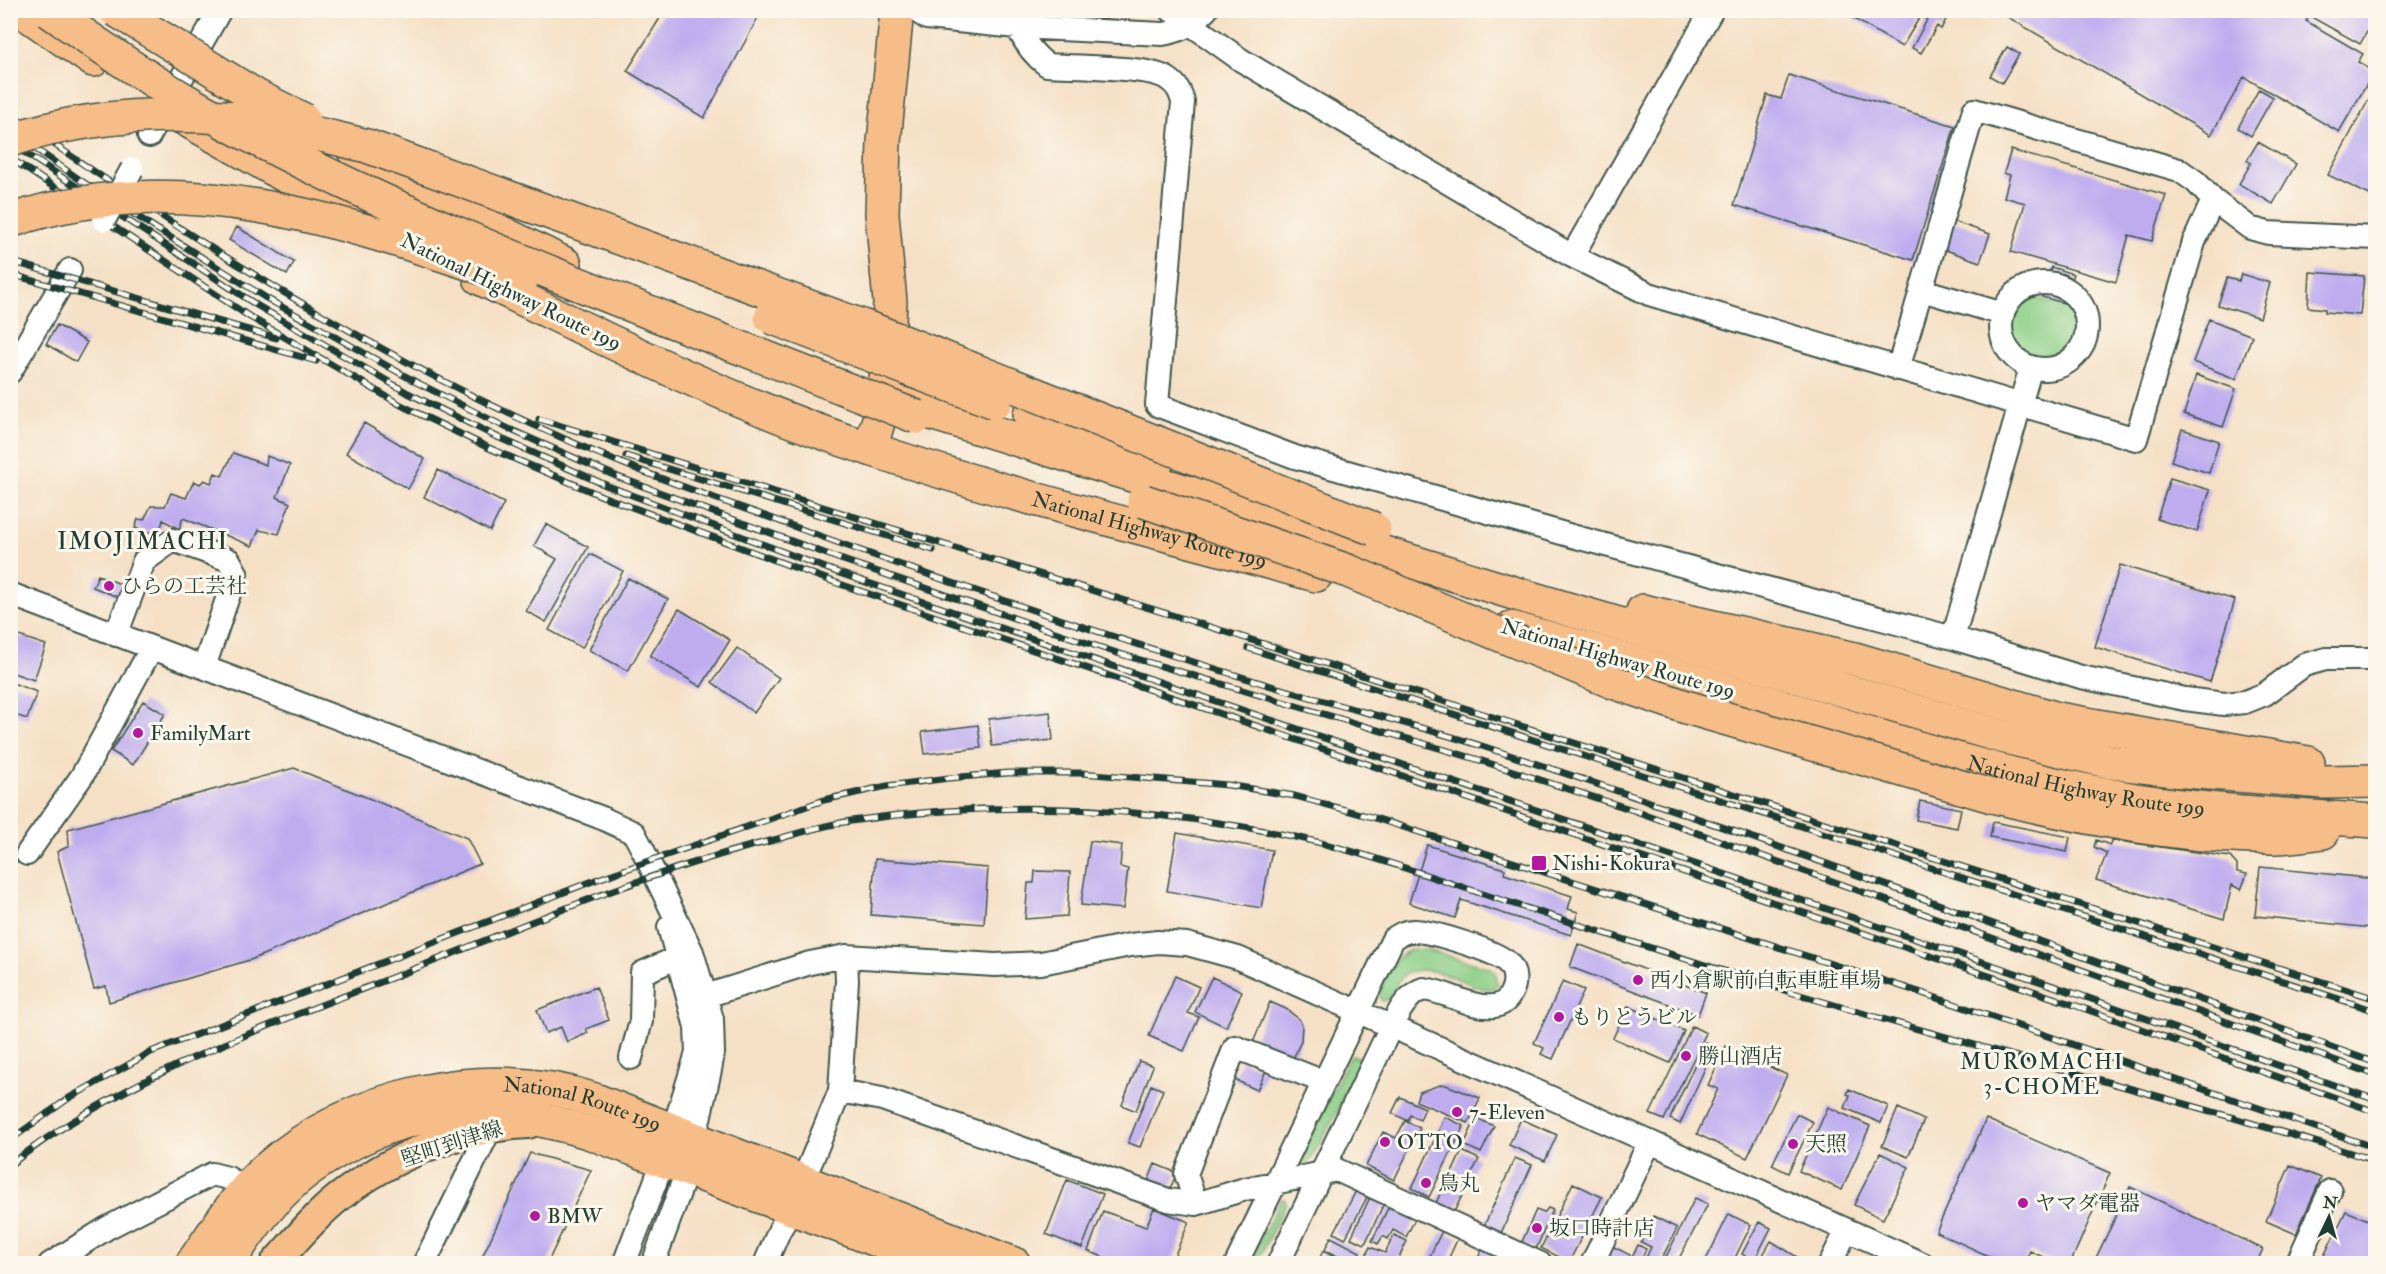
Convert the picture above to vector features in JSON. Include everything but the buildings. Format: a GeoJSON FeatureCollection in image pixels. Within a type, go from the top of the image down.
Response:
{"type":"FeatureCollection","features":[{"type":"Feature","properties":{"kind":"highway"},"geometry":{"type":"LineString","coordinates":[[21,10],[166,108]]}},
{"type":"Feature","properties":{"kind":"highway"},"geometry":{"type":"LineString","coordinates":[[48,10],[118,58],[201,109],[290,156],[376,197],[472,239],[917,417]]}},
{"type":"Feature","properties":{"kind":"highway"},"geometry":{"type":"LineString","coordinates":[[116,10],[256,96],[401,167],[562,238],[1040,419],[1187,470],[1374,529],[1521,579],[1603,602],[1855,658],[2005,704],[2109,730],[2376,775]]}},
{"type":"Feature","properties":{"kind":"highway"},"geometry":{"type":"LineString","coordinates":[[139,10],[198,52]]}},
{"type":"Feature","properties":{"kind":"highway"},"geometry":{"type":"LineString","coordinates":[[870,449],[885,399],[890,302],[882,214],[883,173],[897,10]]}},
{"type":"Feature","properties":{"kind":"highway","name":"National Highway Route 199"},"geometry":{"type":"LineString","coordinates":[[198,52],[364,157],[482,223],[620,291],[750,347],[885,399],[1554,605],[2000,736],[2111,762],[2172,770],[2324,782],[2376,781]]}},
{"type":"Feature","properties":{"kind":"highway","name":"National Highway Route 199"},"geometry":{"type":"LineString","coordinates":[[166,108],[291,179],[454,266],[750,405],[870,449],[1019,494],[1626,659],[1889,739],[2002,770],[2136,800],[2376,821]]}},
{"type":"Feature","properties":{"kind":"highway"},"geometry":{"type":"LineString","coordinates":[[10,140],[74,124],[170,116],[225,117],[367,146],[881,333],[1374,529]]}},
{"type":"Feature","properties":{"kind":"highway"},"geometry":{"type":"LineString","coordinates":[[10,221],[68,206],[123,199],[176,197],[233,201],[282,209],[361,229],[444,255],[917,417],[1144,501],[1348,571],[1413,596],[1562,661],[1676,704],[1992,796],[2075,815],[2233,836],[2270,838],[2376,826]]}},
{"type":"Feature","properties":{"kind":"highway","name":"National Route 199"},"geometry":{"type":"LineString","coordinates":[[192,1263],[258,1197],[292,1150],[330,1127],[371,1108],[446,1087],[490,1083],[545,1086],[595,1100],[679,1149]]}},
{"type":"Feature","properties":{"kind":"highway"},"geometry":{"type":"LineString","coordinates":[[330,1127],[348,1124],[371,1134],[390,1114],[425,1092]]}},
{"type":"Feature","properties":{"kind":"highway","name":"National Route 199"},"geometry":{"type":"LineString","coordinates":[[227,1263],[258,1197],[371,1134],[405,1121],[455,1111],[507,1113],[679,1149],[799,1194],[1014,1263]]}},
{"type":"Feature","properties":{"kind":"highway","name":"National Route 199"},"geometry":{"type":"LineString","coordinates":[[799,1194],[941,1263]]}},
{"type":"Feature","properties":{"kind":"main road","name":"堅町到津線"},"geometry":{"type":"LineString","coordinates":[[371,1134],[275,1263],[314,1219],[363,1180],[424,1148],[490,1129],[519,1124],[559,1124]]}},
{"type":"Feature","properties":{"kind":"main road"},"geometry":{"type":"LineString","coordinates":[[363,1180],[377,1165],[379,1150],[371,1134]]}},
{"type":"Feature","properties":{"kind":"street"},"geometry":{"type":"LineString","coordinates":[[149,136],[220,10]]}},
{"type":"Feature","properties":{"kind":"street"},"geometry":{"type":"LineString","coordinates":[[915,10],[927,18],[1015,19],[1163,34],[1179,32],[1198,18]]}},
{"type":"Feature","properties":{"kind":"street"},"geometry":{"type":"LineString","coordinates":[[1171,10],[1198,18],[1241,60],[1572,255],[1649,294],[2136,439],[2194,242],[2213,200]]}},
{"type":"Feature","properties":{"kind":"street"},"geometry":{"type":"LineString","coordinates":[[1572,255],[1712,10]]}},
{"type":"Feature","properties":{"kind":"street"},"geometry":{"type":"LineString","coordinates":[[1015,19],[1035,57],[1047,65],[1146,72],[1166,77],[1179,89],[1183,102],[1157,405],[1295,457],[1572,536],[1953,638],[2081,677],[2224,704],[2245,702],[2265,694],[2304,665],[2326,659],[2376,659]]}},
{"type":"Feature","properties":{"kind":"street"},"geometry":{"type":"LineString","coordinates":[[1898,369],[1974,110],[2180,170],[2196,182],[2213,200],[2250,228],[2268,233],[2376,238]]}},
{"type":"Feature","properties":{"kind":"street"},"geometry":{"type":"LineString","coordinates":[[104,220],[132,168]]}},
{"type":"Feature","properties":{"kind":"street"},"geometry":{"type":"LineString","coordinates":[[10,372],[70,270]]}},
{"type":"Feature","properties":{"kind":"street"},"geometry":{"type":"LineString","coordinates":[[2038,283],[2053,283],[2066,288],[2077,297],[2084,309],[2087,323],[2086,337],[2076,355],[2059,366],[2044,369],[2031,367],[2018,360],[2008,350],[2002,336],[2003,314],[2013,296],[2025,287],[2038,283]]}},
{"type":"Feature","properties":{"kind":"street"},"geometry":{"type":"LineString","coordinates":[[1922,290],[2003,314]]}},
{"type":"Feature","properties":{"kind":"street"},"geometry":{"type":"LineString","coordinates":[[1953,638],[2031,367]]}},
{"type":"Feature","properties":{"kind":"street"},"geometry":{"type":"LineString","coordinates":[[116,635],[144,561],[173,540],[207,552],[229,561],[236,573],[204,668]]}},
{"type":"Feature","properties":{"kind":"street"},"geometry":{"type":"LineString","coordinates":[[10,594],[634,833],[663,896],[698,999],[697,1053],[679,1149],[653,1263]]}},
{"type":"Feature","properties":{"kind":"street"},"geometry":{"type":"LineString","coordinates":[[27,854],[82,776],[151,649]]}},
{"type":"Feature","properties":{"kind":"street"},"geometry":{"type":"LineString","coordinates":[[1236,1263],[1359,1012],[1388,946],[1406,932],[1424,933],[1493,954],[1511,967],[1514,985],[1504,1003],[1498,1006],[1483,1006],[1423,989],[1412,995],[1390,1027],[1278,1263]]}},
{"type":"Feature","properties":{"kind":"street"},"geometry":{"type":"LineString","coordinates":[[698,999],[810,963],[846,956],[995,965],[1041,963],[1130,945],[1187,944],[1238,958],[1649,1143],[1923,1263]]}},
{"type":"Feature","properties":{"kind":"street"},"geometry":{"type":"LineString","coordinates":[[631,1058],[640,1021],[642,972],[684,954]]}},
{"type":"Feature","properties":{"kind":"street"},"geometry":{"type":"LineString","coordinates":[[765,1263],[799,1194],[840,1091],[847,981],[846,956]]}},
{"type":"Feature","properties":{"kind":"street"},"geometry":{"type":"LineString","coordinates":[[1196,1204],[1186,1174],[1235,1047],[1324,1082]]}},
{"type":"Feature","properties":{"kind":"street"},"geometry":{"type":"LineString","coordinates":[[840,1091],[882,1099],[1168,1200],[1196,1204],[1245,1189],[1337,1170],[1541,1263]]}},
{"type":"Feature","properties":{"kind":"street"},"geometry":{"type":"LineString","coordinates":[[424,1263],[490,1129]]}},
{"type":"Feature","properties":{"kind":"street"},"geometry":{"type":"LineString","coordinates":[[1592,1263],[1649,1143]]}},
{"type":"Feature","properties":{"kind":"street"},"geometry":{"type":"LineString","coordinates":[[624,1263],[679,1149]]}},
{"type":"Feature","properties":{"kind":"street"},"geometry":{"type":"LineString","coordinates":[[50,1263],[108,1228],[212,1174],[228,1178],[258,1197]]}},
{"type":"Feature","properties":{"kind":"street"},"geometry":{"type":"LineString","coordinates":[[2297,1263],[2331,1191]]}},
{"type":"Feature","properties":{"kind":"street"},"geometry":{"type":"LineString","coordinates":[[1830,1263],[1847,1230]]}},
{"type":"Feature","properties":{"kind":"green space"},"geometry":{"type":"Polygon","coordinates":[[[2033,297],[2070,308],[2075,327],[2072,342],[2063,352],[2050,357],[2036,357],[2024,352],[2015,341],[2012,325],[2014,316],[2021,305],[2033,297]]]}},
{"type":"Feature","properties":{"kind":"green space"},"geometry":{"type":"Polygon","coordinates":[[[1413,949],[1427,950],[1490,968],[1496,973],[1497,985],[1492,989],[1483,989],[1441,973],[1419,970],[1409,972],[1401,978],[1389,999],[1382,1001],[1379,996],[1395,961],[1413,949]]]}},
{"type":"Feature","properties":{"kind":"green space"},"geometry":{"type":"Polygon","coordinates":[[[1353,1055],[1359,1058],[1359,1064],[1332,1122],[1308,1163],[1300,1165],[1299,1158],[1348,1060],[1353,1055]]]}},
{"type":"Feature","properties":{"kind":"green space"},"geometry":{"type":"Polygon","coordinates":[[[1281,1199],[1285,1199],[1286,1203],[1257,1263],[1248,1264],[1281,1199]]]}},
{"type":"Feature","properties":{"kind":"railway"},"geometry":{"type":"LineString","coordinates":[[10,114],[231,260],[384,350],[463,391],[624,464],[892,562],[1079,626],[1268,685],[1463,740],[1602,786],[1824,863],[2376,1063]]}},
{"type":"Feature","properties":{"kind":"railway"},"geometry":{"type":"LineString","coordinates":[[10,131],[86,184],[266,298],[416,382],[509,429],[618,477],[843,560],[1117,653],[1476,759],[1633,810],[2376,1075]]}},
{"type":"Feature","properties":{"kind":"railway"},"geometry":{"type":"LineString","coordinates":[[10,143],[258,306],[408,393],[495,436],[608,486],[839,573],[2080,995],[2376,1100]]}},
{"type":"Feature","properties":{"kind":"railway"},"geometry":{"type":"LineString","coordinates":[[10,158],[250,317],[401,405],[489,448],[602,496],[834,582],[2077,1006],[2376,1112]]}},
{"type":"Feature","properties":{"kind":"railway"},"geometry":{"type":"LineString","coordinates":[[10,261],[276,338]]}},
{"type":"Feature","properties":{"kind":"railway"},"geometry":{"type":"LineString","coordinates":[[10,274],[316,361]]}},
{"type":"Feature","properties":{"kind":"railway"},"geometry":{"type":"LineString","coordinates":[[539,419],[1236,635],[2376,999]]}},
{"type":"Feature","properties":{"kind":"railway"},"geometry":{"type":"LineString","coordinates":[[626,456],[933,550]]}},
{"type":"Feature","properties":{"kind":"railway"},"geometry":{"type":"LineString","coordinates":[[1248,648],[2376,1011]]}},
{"type":"Feature","properties":{"kind":"railway"},"geometry":{"type":"LineString","coordinates":[[10,1140],[69,1098],[151,1052],[598,879],[824,800],[887,786],[949,778],[1008,773],[1081,773],[1228,785],[1295,796],[1375,818],[1919,992],[2376,1148]]}},
{"type":"Feature","properties":{"kind":"railway"},"geometry":{"type":"LineString","coordinates":[[10,1165],[56,1132],[104,1103],[204,1053],[544,917],[676,868],[840,823],[905,814],[1014,809],[1069,809],[1178,818],[1232,825],[1337,847],[1787,991],[2303,1138],[2376,1161]]}},
{"type":"Feature","properties":{"kind":"place","name":"ひらの工芸社"},"geometry":{"type":"Point","coordinates":[109,586]}},
{"type":"Feature","properties":{"kind":"place","name":"FamilyMart"},"geometry":{"type":"Point","coordinates":[138,733]}},
{"type":"Feature","properties":{"kind":"place","name":"Nishi-Kokura"},"geometry":{"type":"Point","coordinates":[1539,863]}},
{"type":"Feature","properties":{"kind":"place","name":"西小倉駅前自転車駐車場"},"geometry":{"type":"Point","coordinates":[1638,980]}},
{"type":"Feature","properties":{"kind":"place","name":"もりとうビル"},"geometry":{"type":"Point","coordinates":[1559,1017]}},
{"type":"Feature","properties":{"kind":"place","name":"勝山酒店"},"geometry":{"type":"Point","coordinates":[1686,1056]}},
{"type":"Feature","properties":{"kind":"place","name":"7-Eleven"},"geometry":{"type":"Point","coordinates":[1457,1112]}},
{"type":"Feature","properties":{"kind":"place","name":"OTTO"},"geometry":{"type":"Point","coordinates":[1385,1142]}},
{"type":"Feature","properties":{"kind":"place","name":"天照"},"geometry":{"type":"Point","coordinates":[1793,1144]}},
{"type":"Feature","properties":{"kind":"place","name":"鳥丸"},"geometry":{"type":"Point","coordinates":[1426,1183]}},
{"type":"Feature","properties":{"kind":"place","name":"ヤマダ電器"},"geometry":{"type":"Point","coordinates":[2023,1203]}},
{"type":"Feature","properties":{"kind":"place","name":"BMW"},"geometry":{"type":"Point","coordinates":[535,1216]}},
{"type":"Feature","properties":{"kind":"place","name":"坂口時計店"},"geometry":{"type":"Point","coordinates":[1537,1228]}},
{"type":"Feature","properties":{"kind":"district","name":"IMOJIMACHI"},"geometry":{"type":"Point","coordinates":[143,541]}},
{"type":"Feature","properties":{"kind":"district","name":"MUROMACHI 3-CHOME"},"geometry":{"type":"Point","coordinates":[2042,1074]}}]}
